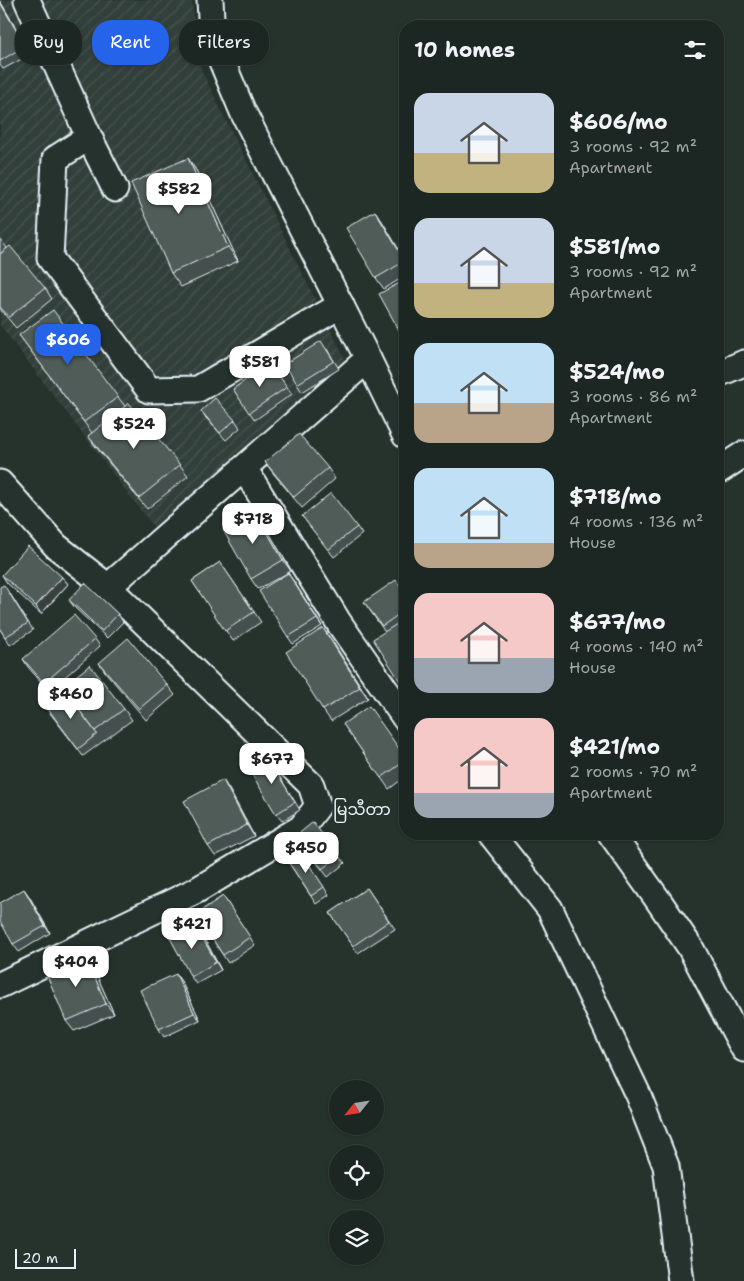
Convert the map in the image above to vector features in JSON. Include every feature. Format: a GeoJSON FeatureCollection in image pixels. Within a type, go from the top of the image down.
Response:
{"type":"FeatureCollection","features":[{"type":"Feature","properties":{"kind":"street"},"geometry":{"type":"LineString","coordinates":[[27,0],[115,189]]}},
{"type":"Feature","properties":{"kind":"street"},"geometry":{"type":"LineString","coordinates":[[210,0],[210,18],[220,58],[243,112],[399,423]]}},
{"type":"Feature","properties":{"kind":"street"},"geometry":{"type":"LineString","coordinates":[[90,137],[55,159],[50,258],[149,390],[198,388],[341,305]]}},
{"type":"Feature","properties":{"kind":"street"},"geometry":{"type":"LineString","coordinates":[[108,587],[368,360]]}},
{"type":"Feature","properties":{"kind":"street"},"geometry":{"type":"LineString","coordinates":[[724,371],[744,363]]}},
{"type":"Feature","properties":{"kind":"street"},"geometry":{"type":"LineString","coordinates":[[724,467],[744,454]]}},
{"type":"Feature","properties":{"kind":"street"},"geometry":{"type":"LineString","coordinates":[[244,468],[339,623],[399,709]]}},
{"type":"Feature","properties":{"kind":"street"},"geometry":{"type":"LineString","coordinates":[[0,483],[56,546],[108,587],[311,786],[318,806],[301,828],[197,890],[0,985]]}},
{"type":"Feature","properties":{"kind":"street"},"geometry":{"type":"LineString","coordinates":[[496,840],[550,910],[638,1095],[666,1166],[681,1281]]}},
{"type":"Feature","properties":{"kind":"street"},"geometry":{"type":"LineString","coordinates":[[614,840],[690,947],[744,1047]]}},
{"type":"Feature","properties":{"kind":"shaded area"},"geometry":{"type":"Polygon","coordinates":[[[0,0],[192,0],[194,20],[179,20],[179,65],[201,65],[202,72],[348,365],[155,529],[0,325],[0,0]]]}},
{"type":"Feature","properties":{"kind":"building"},"geometry":{"type":"Polygon","coordinates":[[[0,2],[15,28],[15,52],[0,61],[0,2]]]}},
{"type":"Feature","properties":{"kind":"building"},"geometry":{"type":"Polygon","coordinates":[[[188,158],[228,247],[171,273],[131,183],[188,158]]]}},
{"type":"Feature","properties":{"kind":"building"},"geometry":{"type":"Polygon","coordinates":[[[375,211],[399,251],[399,265],[376,278],[346,228],[375,211]]]}},
{"type":"Feature","properties":{"kind":"building"},"geometry":{"type":"Polygon","coordinates":[[[10,246],[45,288],[9,317],[0,307],[0,254],[10,246]]]}},
{"type":"Feature","properties":{"kind":"building"},"geometry":{"type":"Polygon","coordinates":[[[399,283],[399,330],[379,294],[399,283]]]}},
{"type":"Feature","properties":{"kind":"building"},"geometry":{"type":"Polygon","coordinates":[[[53,310],[118,397],[84,422],[19,335],[53,310]]]}},
{"type":"Feature","properties":{"kind":"building"},"geometry":{"type":"Polygon","coordinates":[[[321,341],[334,361],[297,384],[285,364],[321,341]]]}},
{"type":"Feature","properties":{"kind":"building"},"geometry":{"type":"Polygon","coordinates":[[[270,363],[287,387],[249,413],[233,389],[270,363]]]}},
{"type":"Feature","properties":{"kind":"building"},"geometry":{"type":"Polygon","coordinates":[[[215,398],[235,420],[220,433],[201,411],[215,398]]]}},
{"type":"Feature","properties":{"kind":"building"},"geometry":{"type":"Polygon","coordinates":[[[129,403],[180,465],[139,498],[88,436],[129,403]]]}},
{"type":"Feature","properties":{"kind":"building"},"geometry":{"type":"Polygon","coordinates":[[[299,434],[328,468],[294,497],[265,462],[299,434]]]}},
{"type":"Feature","properties":{"kind":"building"},"geometry":{"type":"Polygon","coordinates":[[[331,493],[357,527],[328,550],[302,516],[331,493]]]}},
{"type":"Feature","properties":{"kind":"building"},"geometry":{"type":"Polygon","coordinates":[[[255,511],[283,560],[251,579],[223,530],[255,511]]]}},
{"type":"Feature","properties":{"kind":"building"},"geometry":{"type":"Polygon","coordinates":[[[28,546],[62,577],[36,606],[2,575],[28,546]]]}},
{"type":"Feature","properties":{"kind":"building"},"geometry":{"type":"Polygon","coordinates":[[[220,562],[254,612],[225,631],[192,581],[220,562]]]}},
{"type":"Feature","properties":{"kind":"building"},"geometry":{"type":"Polygon","coordinates":[[[288,573],[317,619],[288,637],[259,591],[288,573]]]}},
{"type":"Feature","properties":{"kind":"building"},"geometry":{"type":"Polygon","coordinates":[[[396,580],[399,585],[399,614],[382,626],[364,602],[396,580]]]}},
{"type":"Feature","properties":{"kind":"building"},"geometry":{"type":"Polygon","coordinates":[[[85,583],[118,614],[102,631],[69,600],[85,583]]]}},
{"type":"Feature","properties":{"kind":"building"},"geometry":{"type":"Polygon","coordinates":[[[4,585],[28,623],[5,637],[0,629],[0,587],[4,585]]]}},
{"type":"Feature","properties":{"kind":"building"},"geometry":{"type":"Polygon","coordinates":[[[74,615],[95,639],[44,683],[23,659],[74,615]]]}},
{"type":"Feature","properties":{"kind":"building"},"geometry":{"type":"Polygon","coordinates":[[[399,623],[399,680],[373,639],[399,623]]]}},
{"type":"Feature","properties":{"kind":"building"},"geometry":{"type":"Polygon","coordinates":[[[323,628],[360,687],[323,710],[286,652],[323,628]]]}},
{"type":"Feature","properties":{"kind":"building"},"geometry":{"type":"Polygon","coordinates":[[[128,638],[167,685],[139,709],[99,663],[128,638]]]}},
{"type":"Feature","properties":{"kind":"building"},"geometry":{"type":"Polygon","coordinates":[[[90,665],[124,709],[95,731],[62,687],[90,665]]]}},
{"type":"Feature","properties":{"kind":"building"},"geometry":{"type":"Polygon","coordinates":[[[64,690],[97,734],[78,749],[45,705],[64,690]]]}},
{"type":"Feature","properties":{"kind":"building"},"geometry":{"type":"Polygon","coordinates":[[[369,706],[399,748],[399,765],[381,778],[343,724],[369,706]]]}},
{"type":"Feature","properties":{"kind":"building"},"geometry":{"type":"Polygon","coordinates":[[[267,757],[295,802],[276,814],[248,768],[267,757]]]}},
{"type":"Feature","properties":{"kind":"building"},"geometry":{"type":"Polygon","coordinates":[[[223,780],[247,825],[208,846],[184,801],[223,780]]]}},
{"type":"Feature","properties":{"kind":"building"},"geometry":{"type":"Polygon","coordinates":[[[313,822],[339,856],[322,869],[296,836],[313,822]]]}},
{"type":"Feature","properties":{"kind":"building"},"geometry":{"type":"Polygon","coordinates":[[[300,851],[324,887],[311,896],[287,860],[300,851]]]}},
{"type":"Feature","properties":{"kind":"building"},"geometry":{"type":"Polygon","coordinates":[[[367,888],[389,921],[353,946],[330,913],[367,888]]]}},
{"type":"Feature","properties":{"kind":"building"},"geometry":{"type":"Polygon","coordinates":[[[24,889],[45,926],[13,944],[0,921],[0,903],[24,889]]]}},
{"type":"Feature","properties":{"kind":"building"},"geometry":{"type":"Polygon","coordinates":[[[223,896],[250,937],[223,955],[196,914],[223,896]]]}},
{"type":"Feature","properties":{"kind":"building"},"geometry":{"type":"Polygon","coordinates":[[[194,923],[216,962],[191,977],[169,936],[194,923]]]}},
{"type":"Feature","properties":{"kind":"building"},"geometry":{"type":"Polygon","coordinates":[[[86,956],[106,1004],[66,1021],[46,973],[86,956]]]}},
{"type":"Feature","properties":{"kind":"building"},"geometry":{"type":"Polygon","coordinates":[[[176,974],[194,1013],[159,1029],[140,990],[176,974]]]}},
{"type":"Feature","properties":{"kind":"district","name":"မြသီတာ"},"geometry":{"type":"Point","coordinates":[362,809]}}]}
